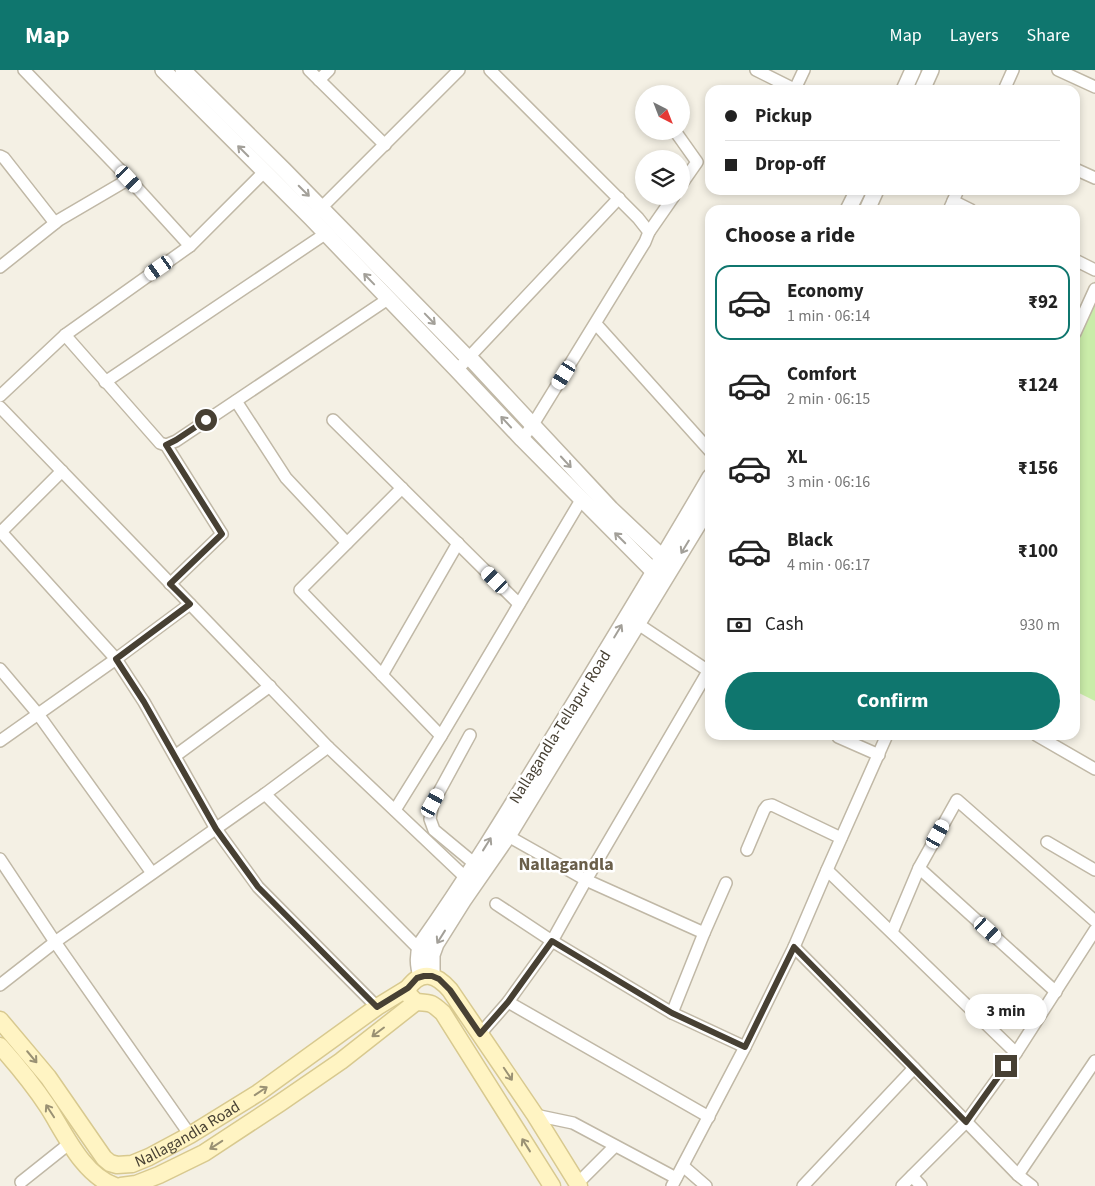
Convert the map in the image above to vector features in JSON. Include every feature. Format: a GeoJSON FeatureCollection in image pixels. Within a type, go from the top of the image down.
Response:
{"type":"FeatureCollection","features":[{"type":"Feature","properties":{"kind":"main road"},"geometry":{"type":"LineString","coordinates":[[552,1186],[443,1013],[429,1002],[412,995],[417,978],[439,979],[450,990],[535,1115],[578,1184]]}},
{"type":"Feature","properties":{"kind":"main road","name":"Nallagandla Road"},"geometry":{"type":"LineString","coordinates":[[0,1020],[48,1077],[104,1158],[110,1163],[117,1165],[132,1164],[190,1135],[258,1093],[377,1007],[412,995]]}},
{"type":"Feature","properties":{"kind":"main road","name":"Nallagandla Road"},"geometry":{"type":"LineString","coordinates":[[122,1186],[136,1184],[159,1175],[204,1153],[280,1103],[341,1061],[412,995]]}},
{"type":"Feature","properties":{"kind":"main road"},"geometry":{"type":"LineString","coordinates":[[0,1046],[13,1060],[47,1106],[85,1163],[96,1176],[115,1186]]}},
{"type":"Feature","properties":{"kind":"street"},"geometry":{"type":"LineString","coordinates":[[24,70],[129,179],[190,246]]}},
{"type":"Feature","properties":{"kind":"street"},"geometry":{"type":"LineString","coordinates":[[309,70],[384,144]]}},
{"type":"Feature","properties":{"kind":"street"},"geometry":{"type":"LineString","coordinates":[[319,80],[329,70]]}},
{"type":"Feature","properties":{"kind":"street"},"geometry":{"type":"LineString","coordinates":[[316,213],[459,70]]}},
{"type":"Feature","properties":{"kind":"street"},"geometry":{"type":"LineString","coordinates":[[490,70],[619,198],[649,232]]}},
{"type":"Feature","properties":{"kind":"street"},"geometry":{"type":"LineString","coordinates":[[756,70],[786,85]]}},
{"type":"Feature","properties":{"kind":"street"},"geometry":{"type":"LineString","coordinates":[[798,85],[804,70]]}},
{"type":"Feature","properties":{"kind":"street"},"geometry":{"type":"LineString","coordinates":[[906,85],[913,70]]}},
{"type":"Feature","properties":{"kind":"street"},"geometry":{"type":"LineString","coordinates":[[924,85],[931,70]]}},
{"type":"Feature","properties":{"kind":"street"},"geometry":{"type":"LineString","coordinates":[[1058,70],[1095,87]]}},
{"type":"Feature","properties":{"kind":"street"},"geometry":{"type":"LineString","coordinates":[[1006,85],[1010,71]]}},
{"type":"Feature","properties":{"kind":"street"},"geometry":{"type":"LineString","coordinates":[[173,72],[264,172],[316,213],[325,234],[522,439],[654,572]]}},
{"type":"Feature","properties":{"kind":"street"},"geometry":{"type":"LineString","coordinates":[[173,72],[316,213],[472,360],[610,510],[663,558]]}},
{"type":"Feature","properties":{"kind":"street"},"geometry":{"type":"LineString","coordinates":[[690,152],[697,162],[690,172]]}},
{"type":"Feature","properties":{"kind":"street"},"geometry":{"type":"LineString","coordinates":[[0,156],[4,158],[55,223]]}},
{"type":"Feature","properties":{"kind":"street"},"geometry":{"type":"LineString","coordinates":[[1080,171],[1095,178]]}},
{"type":"Feature","properties":{"kind":"street"},"geometry":{"type":"LineString","coordinates":[[0,396],[65,335],[190,246],[264,172]]}},
{"type":"Feature","properties":{"kind":"street"},"geometry":{"type":"LineString","coordinates":[[0,267],[55,223],[129,179]]}},
{"type":"Feature","properties":{"kind":"street"},"geometry":{"type":"LineString","coordinates":[[457,370],[619,198]]}},
{"type":"Feature","properties":{"kind":"street"},"geometry":{"type":"LineString","coordinates":[[522,439],[596,324],[645,242],[649,232],[668,205]]}},
{"type":"Feature","properties":{"kind":"street"},"geometry":{"type":"LineString","coordinates":[[105,382],[325,234]]}},
{"type":"Feature","properties":{"kind":"street"},"geometry":{"type":"LineString","coordinates":[[1080,262],[1095,270]]}},
{"type":"Feature","properties":{"kind":"street"},"geometry":{"type":"LineString","coordinates":[[1080,322],[1095,288]]}},
{"type":"Feature","properties":{"kind":"street"},"geometry":{"type":"LineString","coordinates":[[166,445],[388,299]]}},
{"type":"Feature","properties":{"kind":"street"},"geometry":{"type":"LineString","coordinates":[[596,324],[705,445]]}},
{"type":"Feature","properties":{"kind":"street"},"geometry":{"type":"LineString","coordinates":[[65,335],[160,443],[166,445],[222,534],[170,584]]}},
{"type":"Feature","properties":{"kind":"street"},"geometry":{"type":"LineString","coordinates":[[236,400],[286,478],[347,543]]}},
{"type":"Feature","properties":{"kind":"street"},"geometry":{"type":"LineString","coordinates":[[0,407],[328,747],[466,878]]}},
{"type":"Feature","properties":{"kind":"street"},"geometry":{"type":"LineString","coordinates":[[334,420],[519,604]]}},
{"type":"Feature","properties":{"kind":"street"},"geometry":{"type":"LineString","coordinates":[[62,471],[1,532],[116,659],[144,702],[216,829],[258,887],[377,1007]]}},
{"type":"Feature","properties":{"kind":"street","name":"Nallagandla-Tellapur Road"},"geometry":{"type":"LineString","coordinates":[[426,977],[436,944],[508,836],[547,760],[705,485]]}},
{"type":"Feature","properties":{"kind":"street"},"geometry":{"type":"LineString","coordinates":[[402,488],[300,590],[441,736]]}},
{"type":"Feature","properties":{"kind":"street"},"geometry":{"type":"LineString","coordinates":[[395,810],[582,500]]}},
{"type":"Feature","properties":{"kind":"street","name":"Nallagandla-Tellapur Road"},"geometry":{"type":"LineString","coordinates":[[419,949],[638,624],[705,513]]}},
{"type":"Feature","properties":{"kind":"street"},"geometry":{"type":"LineString","coordinates":[[382,675],[458,543]]}},
{"type":"Feature","properties":{"kind":"street"},"geometry":{"type":"LineString","coordinates":[[0,740],[116,659],[190,604]]}},
{"type":"Feature","properties":{"kind":"street"},"geometry":{"type":"LineString","coordinates":[[638,624],[705,667]]}},
{"type":"Feature","properties":{"kind":"street"},"geometry":{"type":"LineString","coordinates":[[0,670],[38,714],[152,873]]}},
{"type":"Feature","properties":{"kind":"street"},"geometry":{"type":"LineString","coordinates":[[480,1034],[508,1002],[552,941],[705,677]]}},
{"type":"Feature","properties":{"kind":"street"},"geometry":{"type":"LineString","coordinates":[[175,756],[270,686]]}},
{"type":"Feature","properties":{"kind":"street"},"geometry":{"type":"LineString","coordinates":[[470,735],[433,803],[430,819],[434,830],[475,864]]}},
{"type":"Feature","properties":{"kind":"street"},"geometry":{"type":"LineString","coordinates":[[845,740],[878,755]]}},
{"type":"Feature","properties":{"kind":"street"},"geometry":{"type":"LineString","coordinates":[[535,1115],[573,1123],[674,1182],[745,1047],[794,947],[826,870],[886,740]]}},
{"type":"Feature","properties":{"kind":"street"},"geometry":{"type":"LineString","coordinates":[[1045,740],[1095,769]]}},
{"type":"Feature","properties":{"kind":"street"},"geometry":{"type":"LineString","coordinates":[[0,985],[55,942],[265,794],[328,747]]}},
{"type":"Feature","properties":{"kind":"street"},"geometry":{"type":"LineString","coordinates":[[265,794],[419,949],[417,963],[426,977]]}},
{"type":"Feature","properties":{"kind":"street"},"geometry":{"type":"LineString","coordinates":[[892,932],[919,868],[957,800],[1095,921]]}},
{"type":"Feature","properties":{"kind":"street"},"geometry":{"type":"LineString","coordinates":[[747,850],[764,810],[767,806],[772,805],[841,838]]}},
{"type":"Feature","properties":{"kind":"street"},"geometry":{"type":"LineString","coordinates":[[508,836],[586,880],[704,933]]}},
{"type":"Feature","properties":{"kind":"street"},"geometry":{"type":"LineString","coordinates":[[1047,842],[1095,870]]}},
{"type":"Feature","properties":{"kind":"street"},"geometry":{"type":"LineString","coordinates":[[0,859],[55,942],[190,1135]]}},
{"type":"Feature","properties":{"kind":"street"},"geometry":{"type":"LineString","coordinates":[[919,868],[1056,992]]}},
{"type":"Feature","properties":{"kind":"street"},"geometry":{"type":"LineString","coordinates":[[826,870],[1016,1052]]}},
{"type":"Feature","properties":{"kind":"street"},"geometry":{"type":"LineString","coordinates":[[672,1013],[726,883]]}},
{"type":"Feature","properties":{"kind":"street"},"geometry":{"type":"LineString","coordinates":[[496,904],[552,941],[672,1013],[745,1047]]}},
{"type":"Feature","properties":{"kind":"street"},"geometry":{"type":"LineString","coordinates":[[902,1186],[966,1122],[1016,1052],[1095,930]]}},
{"type":"Feature","properties":{"kind":"street"},"geometry":{"type":"LineString","coordinates":[[794,947],[1018,1175],[1032,1186]]}},
{"type":"Feature","properties":{"kind":"street"},"geometry":{"type":"LineString","coordinates":[[508,1002],[709,1117]]}},
{"type":"Feature","properties":{"kind":"street"},"geometry":{"type":"LineString","coordinates":[[1018,1175],[1095,1061]]}},
{"type":"Feature","properties":{"kind":"street"},"geometry":{"type":"LineString","coordinates":[[809,1184],[914,1068]]}},
{"type":"Feature","properties":{"kind":"street"},"geometry":{"type":"LineString","coordinates":[[21,1182],[70,1143]]}},
{"type":"Feature","properties":{"kind":"street"},"geometry":{"type":"LineString","coordinates":[[578,1184],[615,1146]]}},
{"type":"Feature","properties":{"kind":"street"},"geometry":{"type":"LineString","coordinates":[[683,1166],[706,1186]]}},
{"type":"Feature","properties":{"kind":"street"},"geometry":{"type":"LineString","coordinates":[[912,1176],[921,1186]]}},
{"type":"Feature","properties":{"kind":"green space"},"geometry":{"type":"Polygon","coordinates":[[[1095,281],[1095,701],[1080,694],[1080,312],[1095,281]]]}},
{"type":"Feature","properties":{"kind":"district","name":"Nallagandla"},"geometry":{"type":"Point","coordinates":[566,864]}},
{"type":"Feature","properties":{"kind":"route"},"geometry":{"type":"LineString","coordinates":[[206,420],[166,445],[222,534],[170,584],[190,604],[116,659],[144,702],[216,829],[258,887],[377,1007],[408,988],[417,978],[432,976],[439,979],[450,990],[480,1034],[508,1002],[552,941],[672,1013],[745,1047],[794,947],[966,1122],[1006,1066]]}}]}
